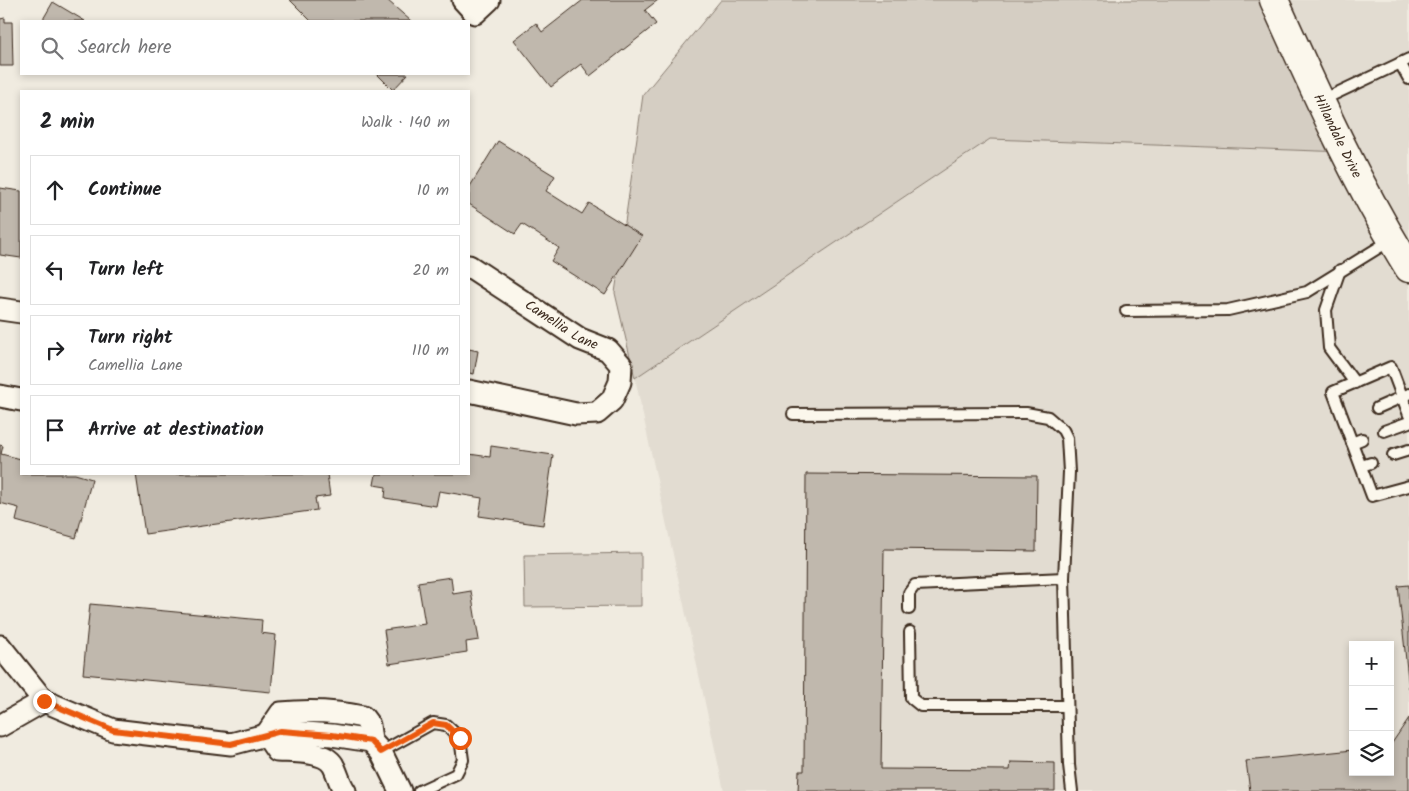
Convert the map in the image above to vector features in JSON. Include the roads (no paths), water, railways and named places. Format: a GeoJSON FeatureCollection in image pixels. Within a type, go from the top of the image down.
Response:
{"type":"FeatureCollection","features":[{"type":"Feature","properties":{"kind":"main road","name":"Hillandale Drive"},"geometry":{"type":"LineString","coordinates":[[1274,0],[1320,102],[1391,240],[1409,268]]}},
{"type":"Feature","properties":{"kind":"street"},"geometry":{"type":"LineString","coordinates":[[463,0],[475,13],[489,0]]}},
{"type":"Feature","properties":{"kind":"street","name":"Camellia Lane"},"geometry":{"type":"LineString","coordinates":[[470,267],[580,339],[608,350],[621,365],[620,382],[612,400],[596,413],[576,414],[470,391]]}},
{"type":"Feature","properties":{"kind":"street"},"geometry":{"type":"LineString","coordinates":[[0,309],[20,312]]}},
{"type":"Feature","properties":{"kind":"street"},"geometry":{"type":"LineString","coordinates":[[0,396],[20,400]]}},
{"type":"Feature","properties":{"kind":"street"},"geometry":{"type":"LineString","coordinates":[[0,646],[44,701],[113,730],[231,744],[281,731],[325,734],[376,746]]}},
{"type":"Feature","properties":{"kind":"street"},"geometry":{"type":"LineString","coordinates":[[0,726],[44,701]]}},
{"type":"Feature","properties":{"kind":"street"},"geometry":{"type":"LineString","coordinates":[[266,735],[281,712],[340,712],[363,717],[369,725],[376,746],[400,791]]}},
{"type":"Feature","properties":{"kind":"street"},"geometry":{"type":"LineString","coordinates":[[323,755],[327,712]]}},
{"type":"Feature","properties":{"kind":"street"},"geometry":{"type":"LineString","coordinates":[[266,735],[277,751],[323,755],[333,764],[340,784],[345,791]]}},
{"type":"Feature","properties":{"kind":"lane"},"geometry":{"type":"LineString","coordinates":[[1320,102],[1405,61],[1409,79]]}},
{"type":"Feature","properties":{"kind":"lane"},"geometry":{"type":"LineString","coordinates":[[1126,311],[1228,310],[1307,292],[1391,240]]}},
{"type":"Feature","properties":{"kind":"lane"},"geometry":{"type":"LineString","coordinates":[[1340,270],[1326,310],[1328,348],[1355,383]]}},
{"type":"Feature","properties":{"kind":"lane"},"geometry":{"type":"LineString","coordinates":[[1409,415],[1405,396],[1391,367],[1333,392],[1349,419],[1366,465],[1372,496],[1409,486]]}},
{"type":"Feature","properties":{"kind":"lane"},"geometry":{"type":"LineString","coordinates":[[1377,408],[1405,396]]}},
{"type":"Feature","properties":{"kind":"lane"},"geometry":{"type":"LineString","coordinates":[[793,414],[1026,413],[1048,417],[1063,430],[1067,438],[1070,472],[1064,578],[1067,706],[1072,791]]}},
{"type":"Feature","properties":{"kind":"lane"},"geometry":{"type":"LineString","coordinates":[[1384,431],[1409,422]]}},
{"type":"Feature","properties":{"kind":"lane"},"geometry":{"type":"LineString","coordinates":[[1393,455],[1409,450]]}},
{"type":"Feature","properties":{"kind":"lane"},"geometry":{"type":"LineString","coordinates":[[909,609],[909,593],[915,585],[1064,578]]}},
{"type":"Feature","properties":{"kind":"lane"},"geometry":{"type":"LineString","coordinates":[[910,632],[911,698],[921,706],[1067,706]]}},
{"type":"Feature","properties":{"kind":"lane"},"geometry":{"type":"LineString","coordinates":[[376,746],[433,723],[446,725],[460,738],[463,760],[456,774],[418,791]]}}]}
